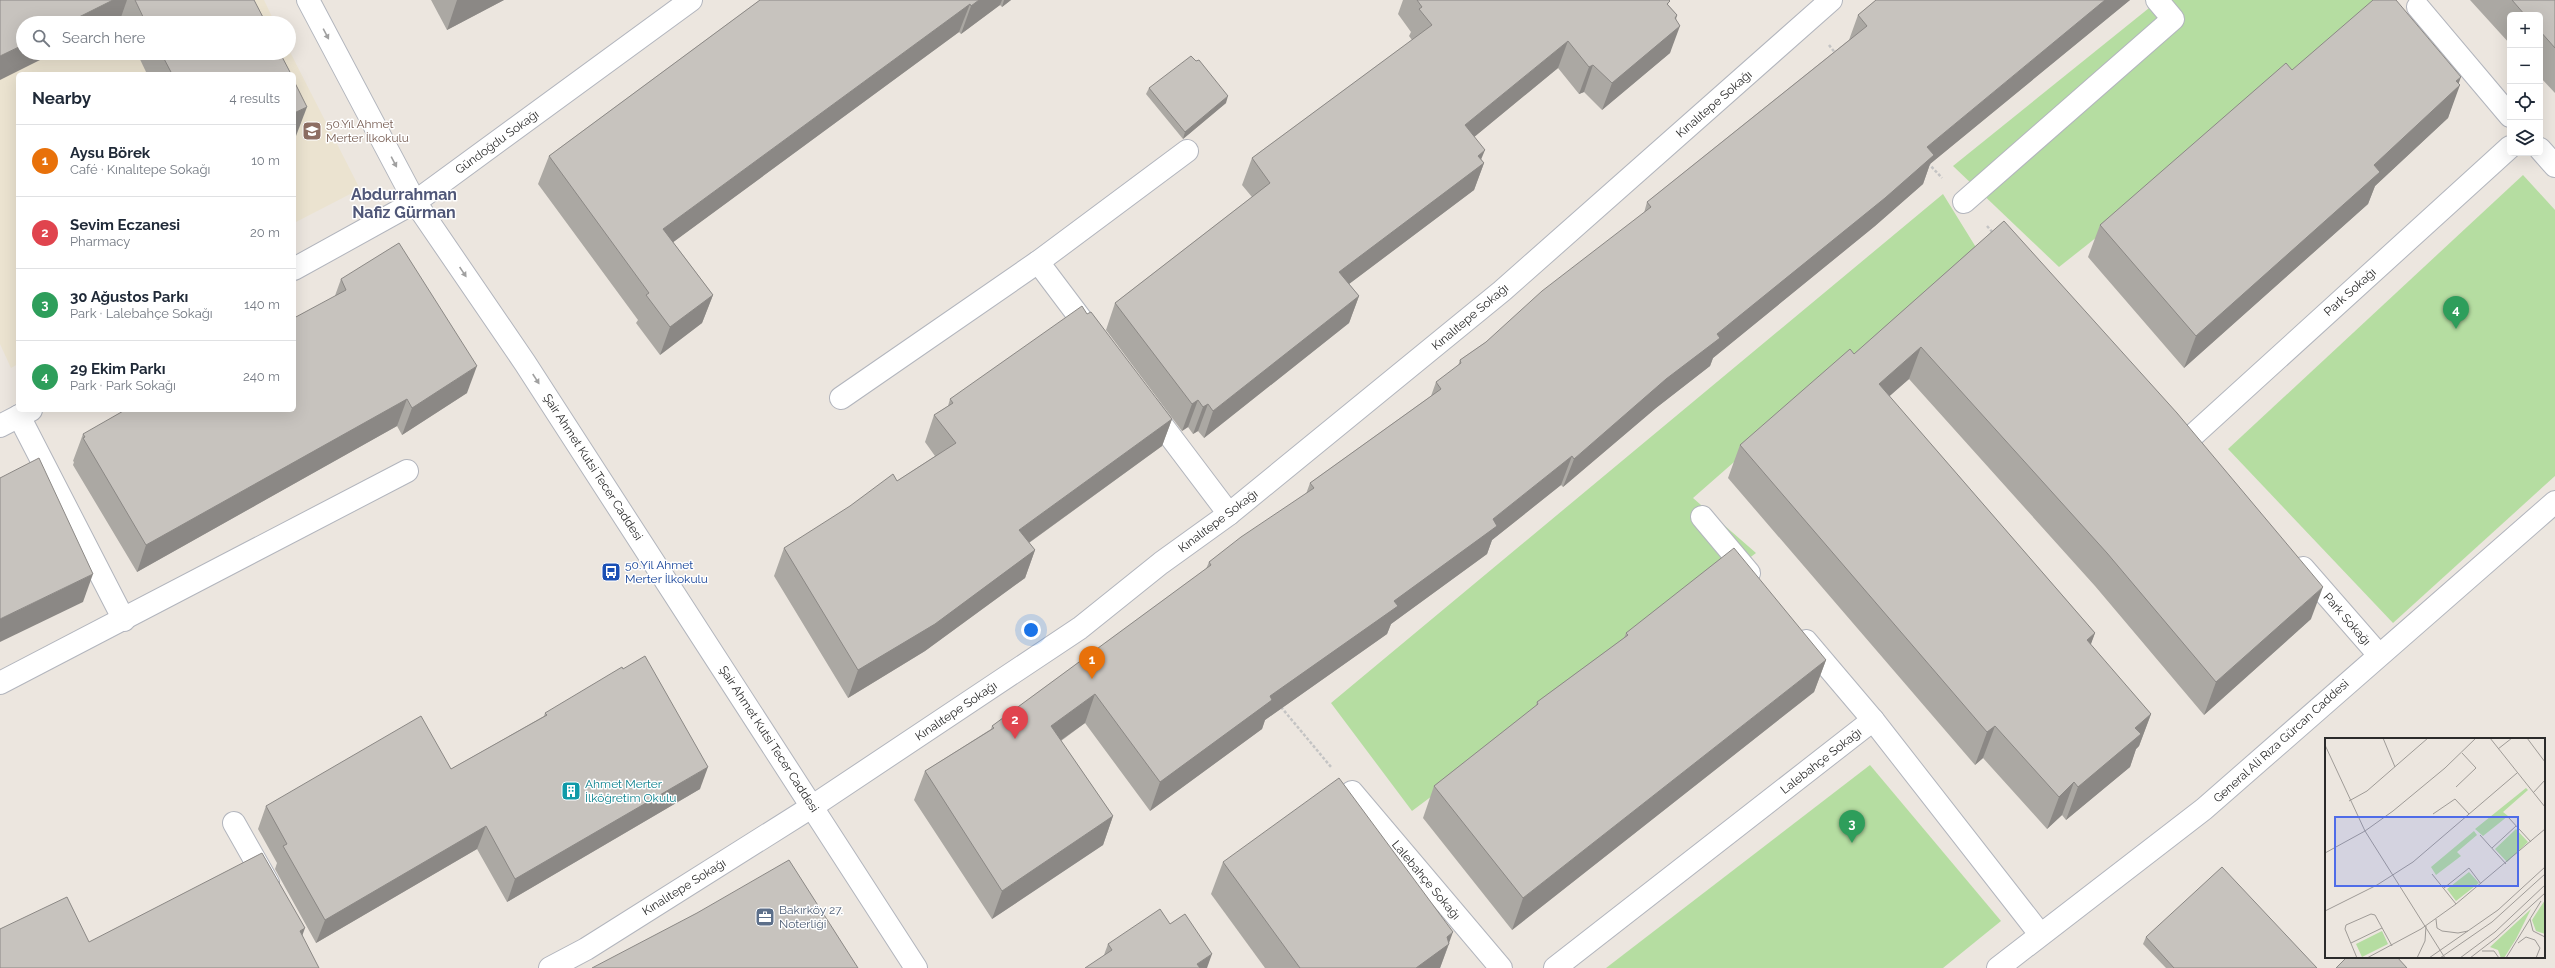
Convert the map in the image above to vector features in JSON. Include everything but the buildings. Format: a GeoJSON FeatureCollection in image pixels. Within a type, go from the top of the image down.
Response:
{"type":"FeatureCollection","features":[{"type":"Feature","properties":{"kind":"street","name":"Şair Ahmet Kutsi Tecer Caddesi"},"geometry":{"type":"LineString","coordinates":[[308,0],[415,202],[525,363],[813,806],[916,968]]}},
{"type":"Feature","properties":{"kind":"street","name":"Gündoğdu Sokağı"},"geometry":{"type":"LineString","coordinates":[[296,268],[415,202],[691,0]]}},
{"type":"Feature","properties":{"kind":"street","name":"Kınalıtepe Sokağı"},"geometry":{"type":"LineString","coordinates":[[550,968],[586,949],[813,806],[1080,628],[1161,563],[1229,514],[1502,291],[1831,0]]}},
{"type":"Feature","properties":{"kind":"street"},"geometry":{"type":"LineString","coordinates":[[1964,202],[2173,19],[2157,0]]}},
{"type":"Feature","properties":{"kind":"street"},"geometry":{"type":"LineString","coordinates":[[2418,7],[2507,112]]}},
{"type":"Feature","properties":{"kind":"street"},"geometry":{"type":"LineString","coordinates":[[841,398],[1038,262],[1188,150]]}},
{"type":"Feature","properties":{"kind":"street","name":"Park Sokağı"},"geometry":{"type":"LineString","coordinates":[[2190,438],[2507,150]]}},
{"type":"Feature","properties":{"kind":"street"},"geometry":{"type":"LineString","coordinates":[[2543,153],[2555,166]]}},
{"type":"Feature","properties":{"kind":"street"},"geometry":{"type":"LineString","coordinates":[[1038,262],[1105,350]]}},
{"type":"Feature","properties":{"kind":"street"},"geometry":{"type":"LineString","coordinates":[[1139,394],[1229,514]]}},
{"type":"Feature","properties":{"kind":"street"},"geometry":{"type":"LineString","coordinates":[[0,426],[25,413],[124,620]]}},
{"type":"Feature","properties":{"kind":"street"},"geometry":{"type":"LineString","coordinates":[[2174,420],[2206,456]]}},
{"type":"Feature","properties":{"kind":"street"},"geometry":{"type":"LineString","coordinates":[[0,683],[124,620],[407,471]]}},
{"type":"Feature","properties":{"kind":"street","name":"General Ali Rıza Gürcan Caddesi"},"geometry":{"type":"LineString","coordinates":[[1998,968],[2040,934],[2204,809],[2555,502]]}},
{"type":"Feature","properties":{"kind":"street"},"geometry":{"type":"LineString","coordinates":[[1702,518],[1762,589]]}},
{"type":"Feature","properties":{"kind":"street","name":"Park Sokağı"},"geometry":{"type":"LineString","coordinates":[[2290,552],[2379,655]]}},
{"type":"Feature","properties":{"kind":"street"},"geometry":{"type":"LineString","coordinates":[[1792,625],[1873,720]]}},
{"type":"Feature","properties":{"kind":"street","name":"Lalebahçe Sokağı"},"geometry":{"type":"LineString","coordinates":[[1555,968],[1873,720],[2040,934]]}},
{"type":"Feature","properties":{"kind":"street","name":"Lalebahçe Sokağı"},"geometry":{"type":"LineString","coordinates":[[1352,792],[1501,968]]}},
{"type":"Feature","properties":{"kind":"street"},"geometry":{"type":"LineString","coordinates":[[234,823],[277,899]]}},
{"type":"Feature","properties":{"kind":"path"},"geometry":{"type":"LineString","coordinates":[[1808,20],[1838,56]]}},
{"type":"Feature","properties":{"kind":"path"},"geometry":{"type":"LineString","coordinates":[[1924,158],[2000,239]]}},
{"type":"Feature","properties":{"kind":"path"},"geometry":{"type":"LineString","coordinates":[[1277,702],[1352,792]]}},
{"type":"Feature","properties":{"kind":"shaded area","name":"50.Yıl Ahmet Merter İlkokulu"},"geometry":{"type":"Polygon","coordinates":[[[0,0],[264,0],[272,16],[16,16],[16,60],[294,60],[360,189],[296,222],[296,72],[16,72],[16,365],[11,368],[0,344],[0,0]]]}},
{"type":"Feature","properties":{"kind":"green space"},"geometry":{"type":"Polygon","coordinates":[[[2159,0],[2397,0],[2059,267],[1953,166],[2159,0]]]}},
{"type":"Feature","properties":{"kind":"green space"},"geometry":{"type":"Polygon","coordinates":[[[2523,175],[2555,210],[2555,476],[2393,623],[2228,449],[2523,175]]]}},
{"type":"Feature","properties":{"kind":"green space"},"geometry":{"type":"Polygon","coordinates":[[[1943,194],[1977,249],[1693,498],[1756,553],[1412,811],[1331,703],[1943,194]]]}},
{"type":"Feature","properties":{"kind":"green space"},"geometry":{"type":"Polygon","coordinates":[[[1870,765],[2001,921],[1943,968],[1606,968],[1870,765]]]}},
{"type":"Feature","properties":{"kind":"place","name":"50.Yıl Ahmet Merter İlkokulu"},"geometry":{"type":"Point","coordinates":[312,131]}},
{"type":"Feature","properties":{"kind":"place","name":"29 Ekim Parkı"},"geometry":{"type":"Point","coordinates":[2456,329]}},
{"type":"Feature","properties":{"kind":"place","name":"50.Yil Ahmet Merter İlkokulu"},"geometry":{"type":"Point","coordinates":[611,572]}},
{"type":"Feature","properties":{"kind":"place","name":"Aysu Börek"},"geometry":{"type":"Point","coordinates":[1092,679]}},
{"type":"Feature","properties":{"kind":"place","name":"Sevim Eczanesi"},"geometry":{"type":"Point","coordinates":[1015,739]}},
{"type":"Feature","properties":{"kind":"place","name":"Ahmet Merter İlköğretim Okulu"},"geometry":{"type":"Point","coordinates":[571,791]}},
{"type":"Feature","properties":{"kind":"place","name":"30 Ağustos Parkı"},"geometry":{"type":"Point","coordinates":[1852,843]}},
{"type":"Feature","properties":{"kind":"place","name":"Bakırköy 27. Noterliği"},"geometry":{"type":"Point","coordinates":[765,917]}},
{"type":"Feature","properties":{"kind":"district","name":"Abdurrahman Nafiz Gürman"},"geometry":{"type":"Point","coordinates":[404,203]}}]}
